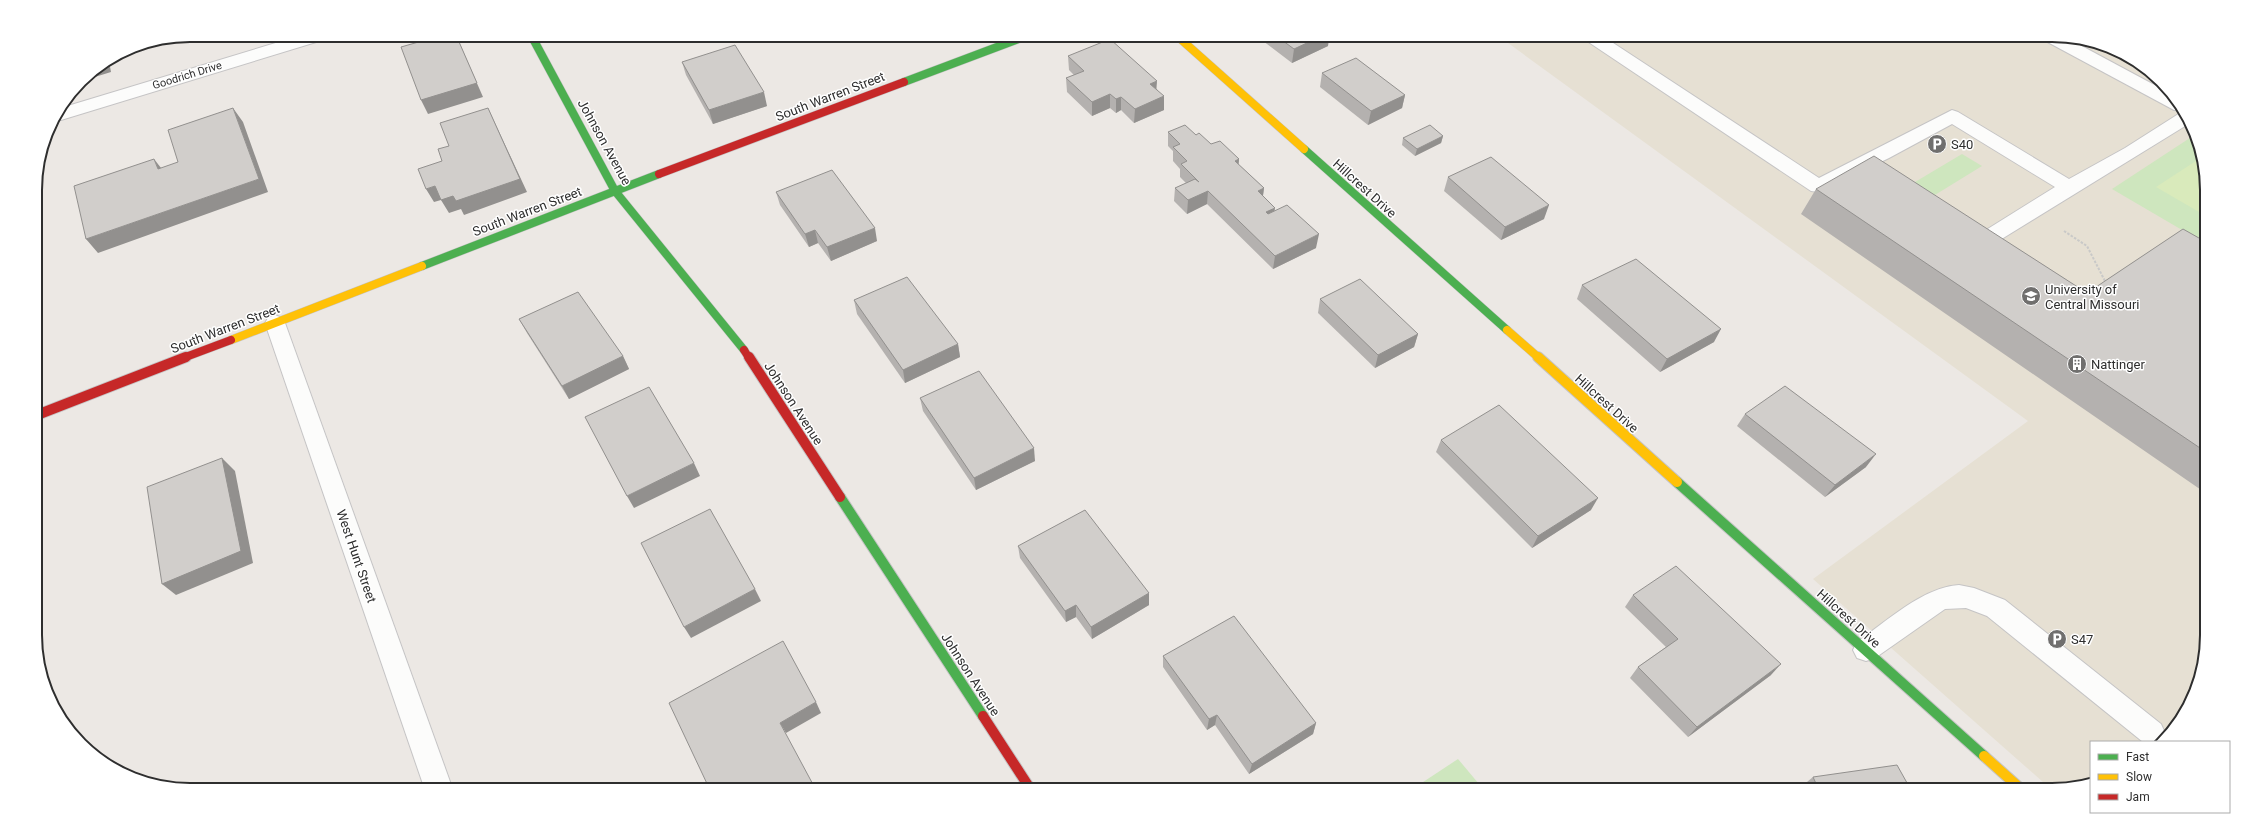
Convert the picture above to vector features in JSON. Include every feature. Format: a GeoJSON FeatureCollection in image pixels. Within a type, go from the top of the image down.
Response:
{"type":"FeatureCollection","features":[{"type":"Feature","properties":{"kind":"street","name":"Goodrich Drive"},"geometry":{"type":"LineString","coordinates":[[64,113],[297,42]]}},
{"type":"Feature","properties":{"kind":"street","name":"Johnson Avenue"},"geometry":{"type":"LineString","coordinates":[[535,42],[615,191],[743,348],[1026,783]]}},
{"type":"Feature","properties":{"kind":"street","name":"South Warren Street"},"geometry":{"type":"LineString","coordinates":[[42,413],[615,191],[1010,42]]}},
{"type":"Feature","properties":{"kind":"street","name":"Hillcrest Drive"},"geometry":{"type":"LineString","coordinates":[[1184,42],[2014,783]]}},
{"type":"Feature","properties":{"kind":"street"},"geometry":{"type":"LineString","coordinates":[[1601,42],[1818,186],[1882,154],[1952,116],[2069,187]]}},
{"type":"Feature","properties":{"kind":"street"},"geometry":{"type":"LineString","coordinates":[[2061,42],[2169,100]]}},
{"type":"Feature","properties":{"kind":"street"},"geometry":{"type":"LineString","coordinates":[[1993,235],[2069,187],[2131,152],[2182,120]]}},
{"type":"Feature","properties":{"kind":"street","name":"West Hunt Street"},"geometry":{"type":"LineString","coordinates":[[274,323],[437,783]]}},
{"type":"Feature","properties":{"kind":"street"},"geometry":{"type":"LineString","coordinates":[[1866,650],[1948,595],[1979,600],[1996,608],[2152,733]]}},
{"type":"Feature","properties":{"kind":"path"},"geometry":{"type":"LineString","coordinates":[[2031,211],[2087,246],[2109,288]]}},
{"type":"Feature","properties":{"kind":"shaded area","name":"University of Central Missouri"},"geometry":{"type":"Polygon","coordinates":[[[1507,42],[2061,42],[2090,47],[2109,53],[2134,67],[2157,85],[2163,92],[2175,108],[2189,133],[2195,152],[2200,181],[2199,654],[2189,692],[2175,717],[2157,740],[2090,741],[2090,778],[2071,782],[2044,783],[1813,579],[2028,421],[1507,42]]]}},
{"type":"Feature","properties":{"kind":"green space"},"geometry":{"type":"Polygon","coordinates":[[[2190,138],[2197,161],[2200,181],[2200,240],[2112,189],[2190,138]]]}},
{"type":"Feature","properties":{"kind":"green space"},"geometry":{"type":"Polygon","coordinates":[[[1962,154],[1982,166],[1930,198],[1910,185],[1962,154]]]}},
{"type":"Feature","properties":{"kind":"green space"},"geometry":{"type":"Polygon","coordinates":[[[2197,160],[2200,181],[2200,213],[2156,187],[2197,160]]]}},
{"type":"Feature","properties":{"kind":"green space"},"geometry":{"type":"Polygon","coordinates":[[[1458,759],[1478,783],[1422,783],[1458,759]]]}},
{"type":"Feature","properties":{"kind":"building"},"geometry":{"type":"Polygon","coordinates":[[[418,42],[459,42],[477,83],[421,100],[401,47],[418,42]]]}},
{"type":"Feature","properties":{"kind":"building"},"geometry":{"type":"Polygon","coordinates":[[[1103,42],[1113,42],[1157,81],[1150,84],[1164,96],[1135,109],[1121,97],[1116,99],[1110,94],[1092,102],[1066,78],[1084,71],[1068,56],[1103,42]]]}},
{"type":"Feature","properties":{"kind":"building"},"geometry":{"type":"Polygon","coordinates":[[[1284,42],[1309,42],[1294,49],[1284,42]]]}},
{"type":"Feature","properties":{"kind":"building"},"geometry":{"type":"Polygon","coordinates":[[[735,45],[764,92],[709,110],[682,62],[735,45]]]}},
{"type":"Feature","properties":{"kind":"building"},"geometry":{"type":"Polygon","coordinates":[[[1356,58],[1405,95],[1371,111],[1322,73],[1356,58]]]}},
{"type":"Feature","properties":{"kind":"building"},"geometry":{"type":"Polygon","coordinates":[[[233,108],[259,179],[86,239],[74,186],[154,159],[158,169],[178,162],[168,130],[233,108]]]}},
{"type":"Feature","properties":{"kind":"building"},"geometry":{"type":"Polygon","coordinates":[[[488,108],[520,179],[456,201],[453,196],[441,200],[435,186],[426,189],[418,169],[442,161],[438,149],[449,146],[440,123],[488,108]]]}},
{"type":"Feature","properties":{"kind":"building"},"geometry":{"type":"Polygon","coordinates":[[[1185,125],[1196,135],[1199,133],[1211,144],[1220,141],[1239,159],[1235,161],[1264,188],[1258,191],[1275,208],[1266,212],[1268,214],[1287,205],[1319,234],[1275,256],[1208,191],[1188,200],[1175,188],[1195,179],[1199,182],[1181,164],[1187,161],[1173,147],[1180,144],[1168,132],[1185,125]]]}},
{"type":"Feature","properties":{"kind":"building"},"geometry":{"type":"Polygon","coordinates":[[[1430,125],[1443,136],[1417,149],[1403,138],[1430,125]]]}},
{"type":"Feature","properties":{"kind":"building"},"geometry":{"type":"Polygon","coordinates":[[[1874,156],[2087,293],[2183,229],[2200,239],[2200,448],[1816,189],[1874,156]]]}},
{"type":"Feature","properties":{"kind":"building"},"geometry":{"type":"Polygon","coordinates":[[[1491,157],[1549,205],[1505,227],[1448,177],[1491,157]]]}},
{"type":"Feature","properties":{"kind":"building"},"geometry":{"type":"Polygon","coordinates":[[[832,170],[875,228],[827,247],[815,230],[805,234],[776,192],[832,170]]]}},
{"type":"Feature","properties":{"kind":"building"},"geometry":{"type":"Polygon","coordinates":[[[1636,259],[1721,329],[1667,359],[1582,285],[1636,259]]]}},
{"type":"Feature","properties":{"kind":"building"},"geometry":{"type":"Polygon","coordinates":[[[907,277],[958,344],[903,370],[854,300],[907,277]]]}},
{"type":"Feature","properties":{"kind":"building"},"geometry":{"type":"Polygon","coordinates":[[[1360,279],[1418,334],[1378,355],[1320,299],[1360,279]]]}},
{"type":"Feature","properties":{"kind":"building"},"geometry":{"type":"Polygon","coordinates":[[[578,292],[623,356],[562,386],[519,319],[578,292]]]}},
{"type":"Feature","properties":{"kind":"building"},"geometry":{"type":"Polygon","coordinates":[[[979,371],[1034,448],[974,478],[920,398],[979,371]]]}},
{"type":"Feature","properties":{"kind":"building"},"geometry":{"type":"Polygon","coordinates":[[[1785,386],[1876,454],[1835,485],[1745,414],[1785,386]]]}},
{"type":"Feature","properties":{"kind":"building"},"geometry":{"type":"Polygon","coordinates":[[[649,387],[694,463],[627,496],[585,417],[649,387]]]}},
{"type":"Feature","properties":{"kind":"building"},"geometry":{"type":"Polygon","coordinates":[[[1499,405],[1598,498],[1538,536],[1441,440],[1499,405]]]}},
{"type":"Feature","properties":{"kind":"building"},"geometry":{"type":"Polygon","coordinates":[[[222,458],[241,551],[162,584],[147,487],[222,458]]]}},
{"type":"Feature","properties":{"kind":"building"},"geometry":{"type":"Polygon","coordinates":[[[710,509],[755,589],[684,627],[641,543],[710,509]]]}},
{"type":"Feature","properties":{"kind":"building"},"geometry":{"type":"Polygon","coordinates":[[[1085,510],[1149,593],[1091,627],[1076,605],[1065,611],[1018,546],[1085,510]]]}},
{"type":"Feature","properties":{"kind":"building"},"geometry":{"type":"Polygon","coordinates":[[[1676,566],[1781,664],[1697,727],[1638,667],[1678,639],[1633,595],[1676,566]]]}},
{"type":"Feature","properties":{"kind":"building"},"geometry":{"type":"Polygon","coordinates":[[[1234,616],[1316,723],[1252,764],[1217,715],[1209,719],[1163,656],[1234,616]]]}},
{"type":"Feature","properties":{"kind":"building"},"geometry":{"type":"Polygon","coordinates":[[[783,641],[816,702],[780,723],[812,783],[707,783],[669,703],[783,641]]]}},
{"type":"Feature","properties":{"kind":"building"},"geometry":{"type":"Polygon","coordinates":[[[1897,765],[1907,783],[1816,783],[1813,777],[1897,765]]]}},
{"type":"Feature","properties":{"kind":"traffic: fast"},"geometry":{"type":"LineString","coordinates":[[535,42],[615,191],[744,350]]}},
{"type":"Feature","properties":{"kind":"traffic: fast"},"geometry":{"type":"LineString","coordinates":[[904,82],[1010,42]]}},
{"type":"Feature","properties":{"kind":"traffic: fast"},"geometry":{"type":"LineString","coordinates":[[1304,149],[1507,330]]}},
{"type":"Feature","properties":{"kind":"traffic: fast"},"geometry":{"type":"LineString","coordinates":[[422,266],[659,174]]}},
{"type":"Feature","properties":{"kind":"traffic: fast"},"geometry":{"type":"LineString","coordinates":[[1677,482],[1984,756]]}},
{"type":"Feature","properties":{"kind":"traffic: fast"},"geometry":{"type":"LineString","coordinates":[[840,497],[983,716]]}},
{"type":"Feature","properties":{"kind":"traffic: slow"},"geometry":{"type":"LineString","coordinates":[[1184,42],[1304,149]]}},
{"type":"Feature","properties":{"kind":"traffic: slow"},"geometry":{"type":"LineString","coordinates":[[231,340],[422,266]]}},
{"type":"Feature","properties":{"kind":"traffic: slow"},"geometry":{"type":"LineString","coordinates":[[1507,330],[1677,482]]}},
{"type":"Feature","properties":{"kind":"traffic: slow"},"geometry":{"type":"LineString","coordinates":[[1984,756],[2014,783]]}},
{"type":"Feature","properties":{"kind":"traffic: jam"},"geometry":{"type":"LineString","coordinates":[[659,174],[904,82]]}},
{"type":"Feature","properties":{"kind":"traffic: jam"},"geometry":{"type":"LineString","coordinates":[[42,413],[231,340]]}},
{"type":"Feature","properties":{"kind":"traffic: jam"},"geometry":{"type":"LineString","coordinates":[[744,350],[840,497]]}},
{"type":"Feature","properties":{"kind":"traffic: jam"},"geometry":{"type":"LineString","coordinates":[[983,716],[1026,783]]}},
{"type":"Feature","properties":{"kind":"place","name":"S40"},"geometry":{"type":"Point","coordinates":[1937,144]}},
{"type":"Feature","properties":{"kind":"place","name":"University of Central Missouri"},"geometry":{"type":"Point","coordinates":[2031,296]}},
{"type":"Feature","properties":{"kind":"place","name":"Nattinger"},"geometry":{"type":"Point","coordinates":[2077,364]}},
{"type":"Feature","properties":{"kind":"place","name":"S47"},"geometry":{"type":"Point","coordinates":[2057,639]}}]}
